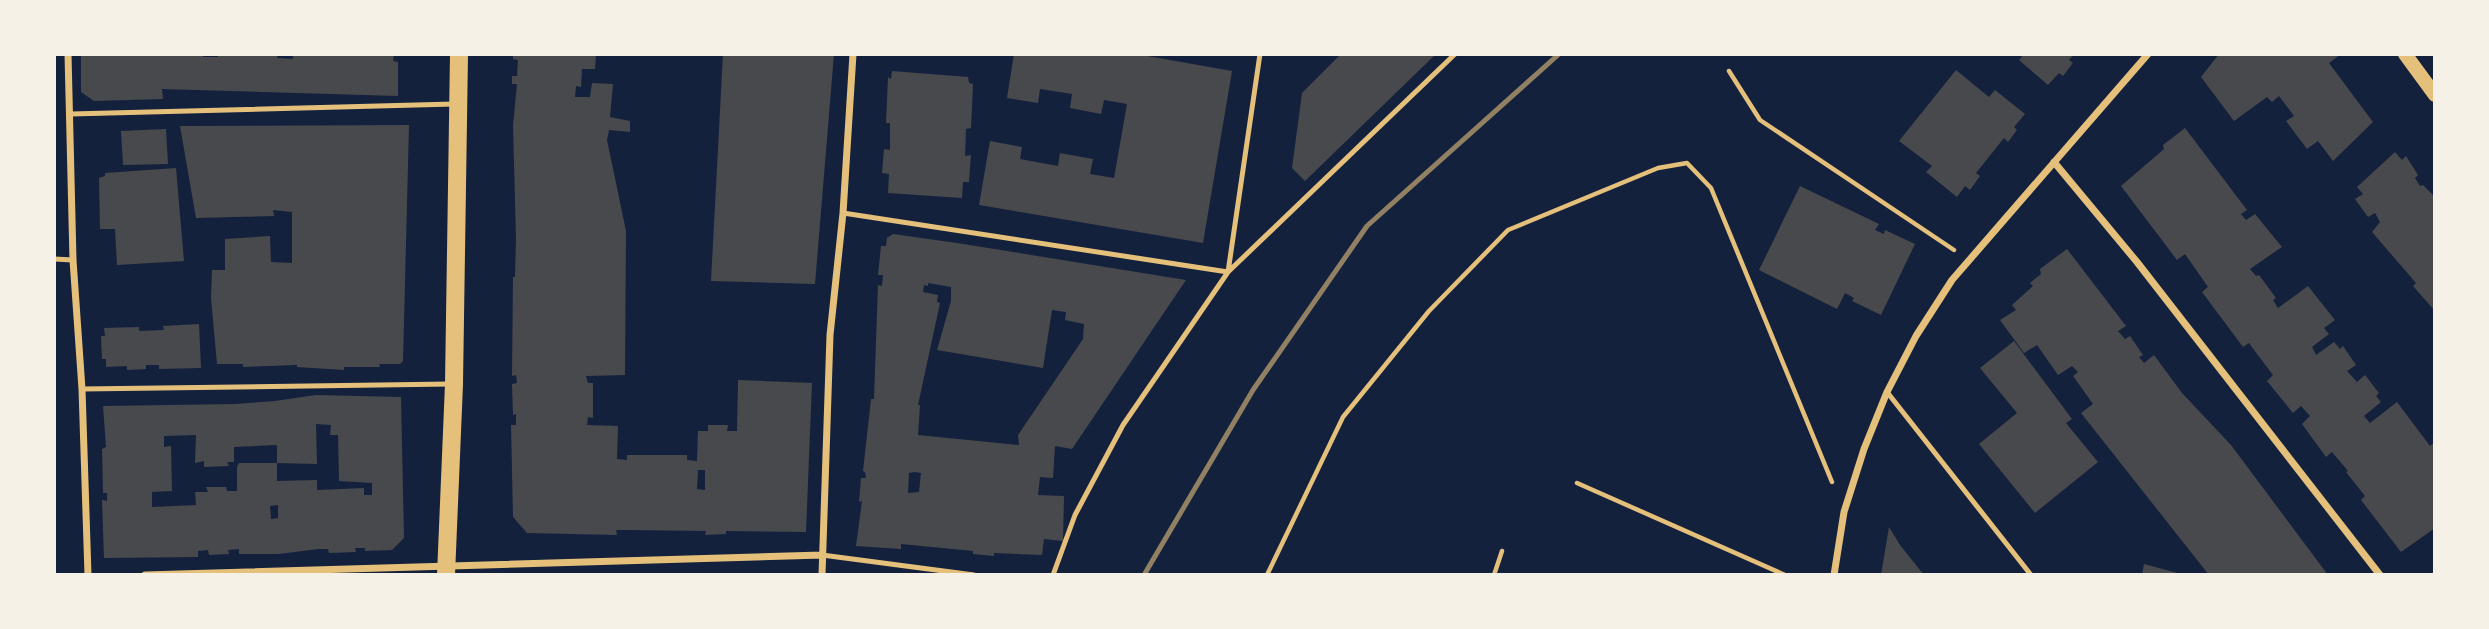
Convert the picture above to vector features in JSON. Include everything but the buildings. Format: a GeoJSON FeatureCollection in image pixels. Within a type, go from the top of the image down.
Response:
{"type":"FeatureCollection","features":[{"type":"Feature","properties":{"kind":"main road"},"geometry":{"type":"LineString","coordinates":[[446,570],[454,384],[459,54]]}},
{"type":"Feature","properties":{"kind":"main road"},"geometry":{"type":"LineString","coordinates":[[2405,54],[2435,95]]}},
{"type":"Feature","properties":{"kind":"street"},"geometry":{"type":"LineString","coordinates":[[68,54],[73,260],[82,389],[88,575]]}},
{"type":"Feature","properties":{"kind":"street"},"geometry":{"type":"LineString","coordinates":[[822,575],[830,335],[843,213],[853,54]]}},
{"type":"Feature","properties":{"kind":"street"},"geometry":{"type":"LineString","coordinates":[[1833,575],[1844,512],[1864,449],[1886,392],[1916,336],[1952,281],[2148,54]]}},
{"type":"Feature","properties":{"kind":"street"},"geometry":{"type":"LineString","coordinates":[[2054,162],[2137,262],[2380,575]]}},
{"type":"Feature","properties":{"kind":"street"},"geometry":{"type":"LineString","coordinates":[[145,575],[446,570],[822,555]]}},
{"type":"Feature","properties":{"kind":"lane"},"geometry":{"type":"LineString","coordinates":[[1228,272],[1259,54]]}},
{"type":"Feature","properties":{"kind":"lane"},"geometry":{"type":"LineString","coordinates":[[1053,575],[1075,515],[1122,425],[1228,272],[1455,54]]}},
{"type":"Feature","properties":{"kind":"lane"},"geometry":{"type":"LineString","coordinates":[[71,114],[457,104]]}},
{"type":"Feature","properties":{"kind":"lane"},"geometry":{"type":"LineString","coordinates":[[843,213],[1228,272]]}},
{"type":"Feature","properties":{"kind":"lane"},"geometry":{"type":"LineString","coordinates":[[54,259],[73,260]]}},
{"type":"Feature","properties":{"kind":"lane"},"geometry":{"type":"LineString","coordinates":[[82,389],[454,384]]}},
{"type":"Feature","properties":{"kind":"lane"},"geometry":{"type":"LineString","coordinates":[[1886,392],[2031,575]]}},
{"type":"Feature","properties":{"kind":"lane"},"geometry":{"type":"LineString","coordinates":[[822,555],[974,575]]}},
{"type":"Feature","properties":{"kind":"path"},"geometry":{"type":"LineString","coordinates":[[1729,71],[1760,120],[1969,261]]}},
{"type":"Feature","properties":{"kind":"path"},"geometry":{"type":"LineString","coordinates":[[1267,575],[1343,417],[1429,311],[1508,230],[1658,168],[1687,163],[1711,188],[1844,512]]}},
{"type":"Feature","properties":{"kind":"path"},"geometry":{"type":"LineString","coordinates":[[1577,483],[1785,575]]}},
{"type":"Feature","properties":{"kind":"path"},"geometry":{"type":"LineString","coordinates":[[1494,575],[1502,551]]}},
{"type":"Feature","properties":{"kind":"railway"},"geometry":{"type":"LineString","coordinates":[[1144,575],[1253,390],[1367,226],[1559,54]]}}]}
